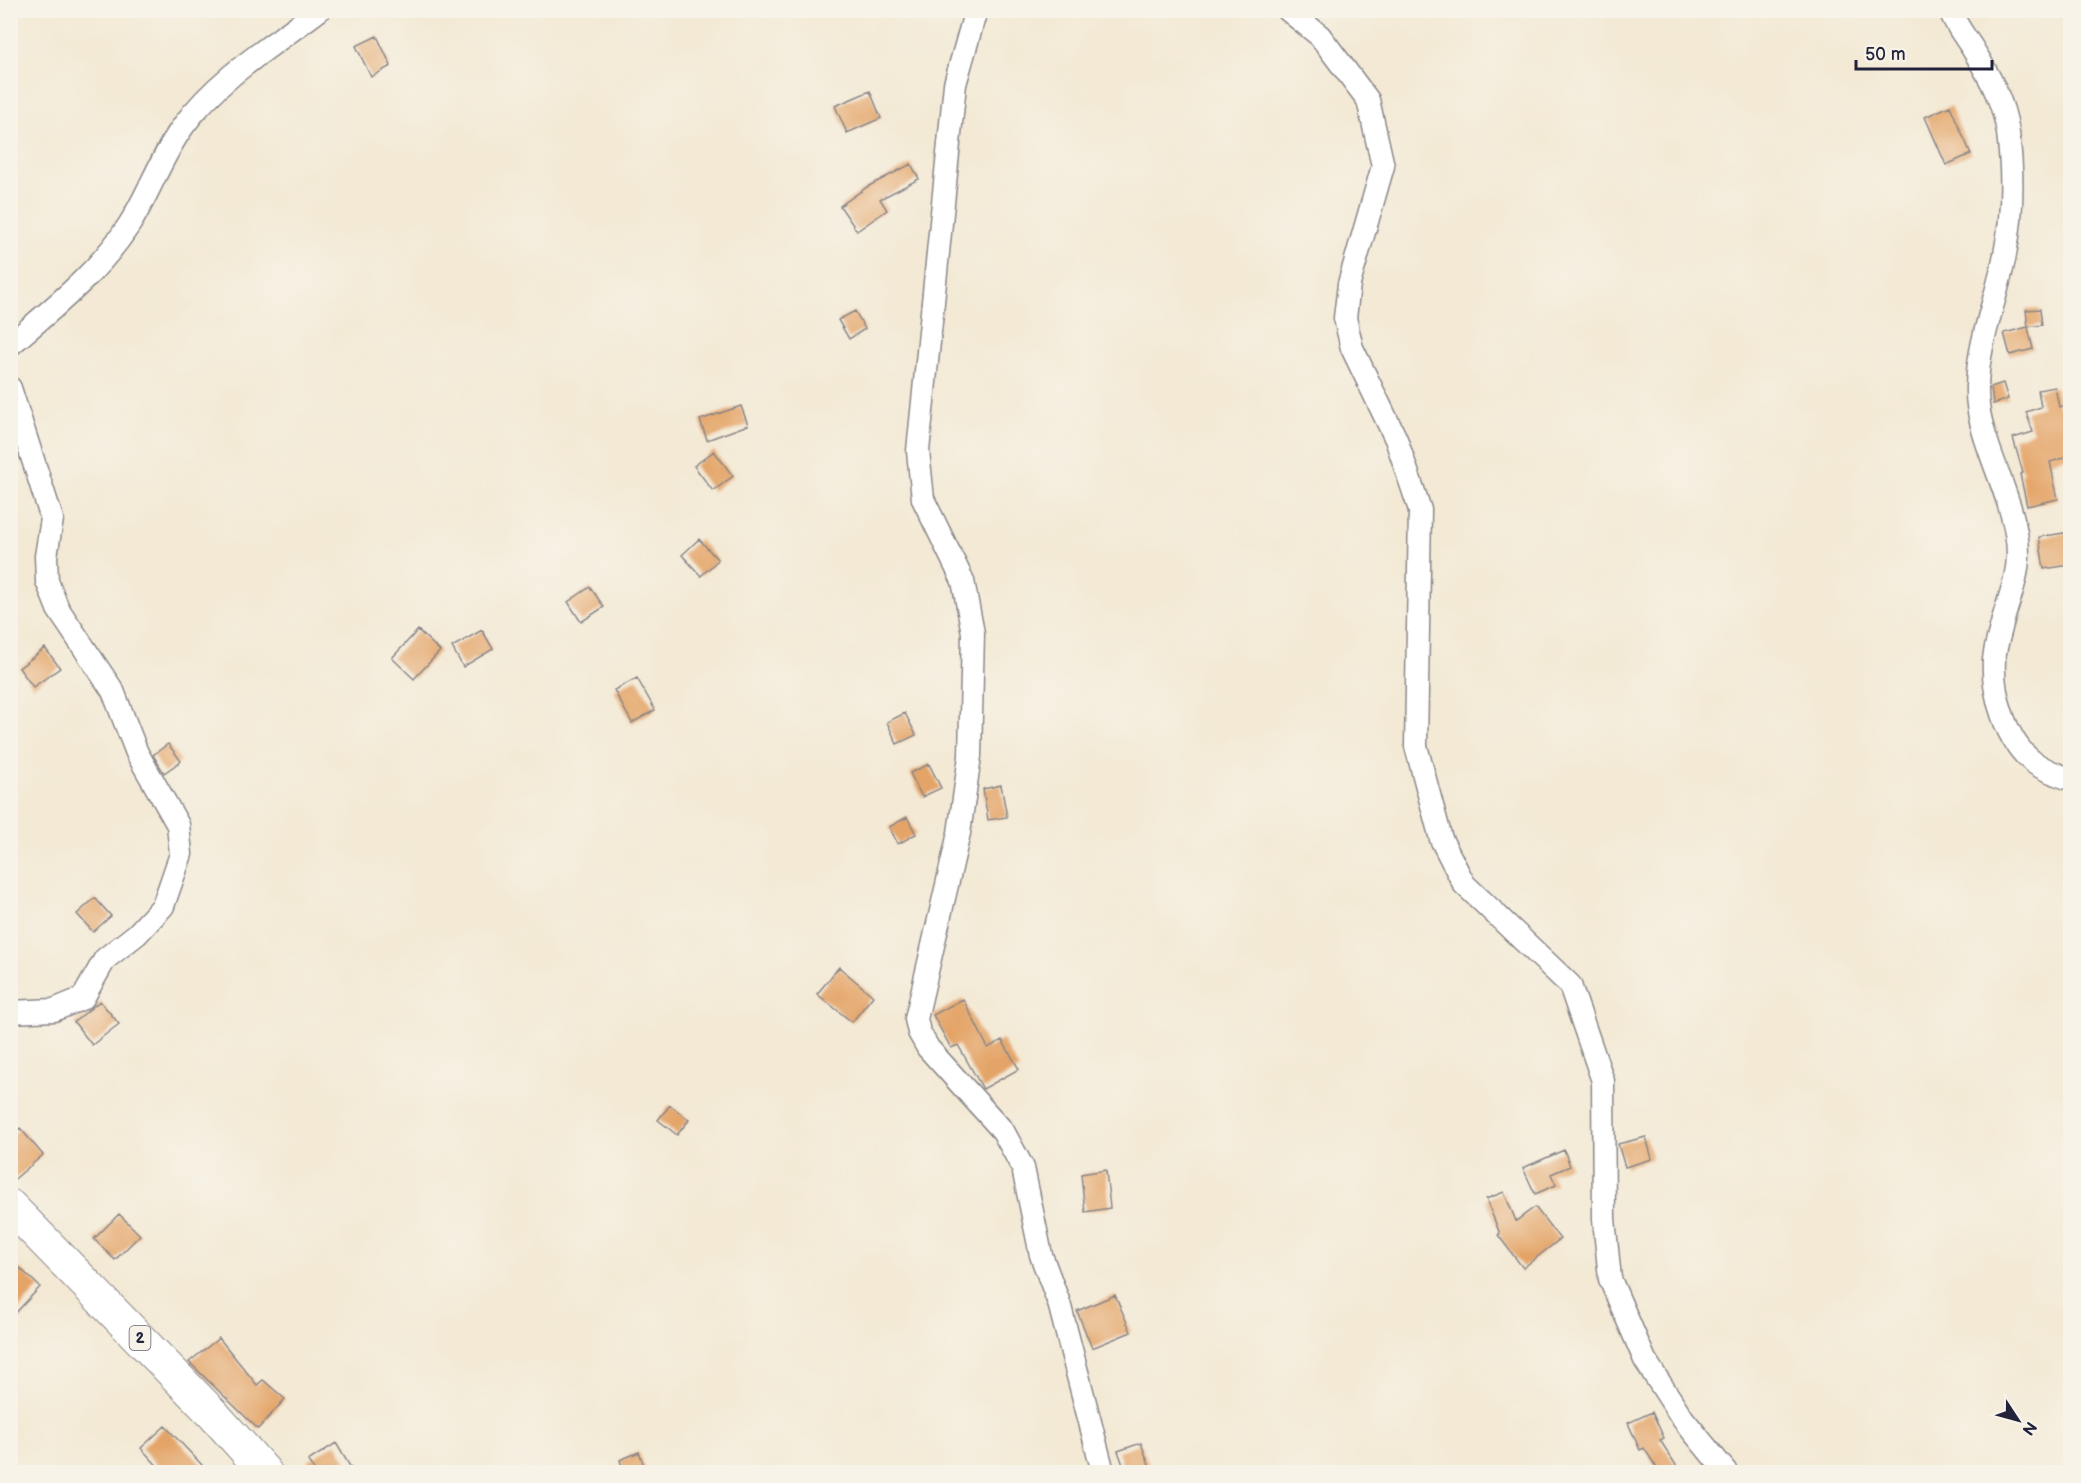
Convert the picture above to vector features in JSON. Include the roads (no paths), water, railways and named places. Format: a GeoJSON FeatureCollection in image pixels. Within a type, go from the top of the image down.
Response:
{"type":"FeatureCollection","features":[{"type":"Feature","properties":{"kind":"highway","name":"2"},"geometry":{"type":"LineString","coordinates":[[10,1206],[189,1389],[263,1471]]}},
{"type":"Feature","properties":{"kind":"street"},"geometry":{"type":"LineString","coordinates":[[10,345],[110,253],[130,223],[184,124],[226,80],[319,10]]}},
{"type":"Feature","properties":{"kind":"street"},"geometry":{"type":"LineString","coordinates":[[976,10],[955,84],[918,451],[923,499],[963,581],[973,633],[970,756],[959,833],[916,1019],[919,1032],[928,1048],[1003,1131],[1023,1168],[1041,1255],[1059,1303],[1103,1473]]}},
{"type":"Feature","properties":{"kind":"street"},"geometry":{"type":"LineString","coordinates":[[1288,10],[1320,36],[1368,100],[1383,166],[1348,284],[1345,318],[1352,348],[1396,439],[1420,510],[1416,746],[1441,838],[1464,884],[1570,986],[1603,1081],[1605,1219],[1610,1279],[1645,1360],[1683,1419],[1726,1473]]}},
{"type":"Feature","properties":{"kind":"street"},"geometry":{"type":"LineString","coordinates":[[1950,10],[2004,111],[2011,170],[2011,215],[1979,361],[1976,390],[1981,417],[2000,479],[2018,552],[2016,579],[1994,659],[1995,681],[2007,726],[2019,750],[2035,764],[2070,779]]}},
{"type":"Feature","properties":{"kind":"street"},"geometry":{"type":"LineString","coordinates":[[10,388],[52,519],[46,556],[47,581],[58,609],[113,691],[137,753],[178,825],[181,854],[163,906],[137,934],[105,959],[83,998],[54,1010],[10,1012]]}}]}
